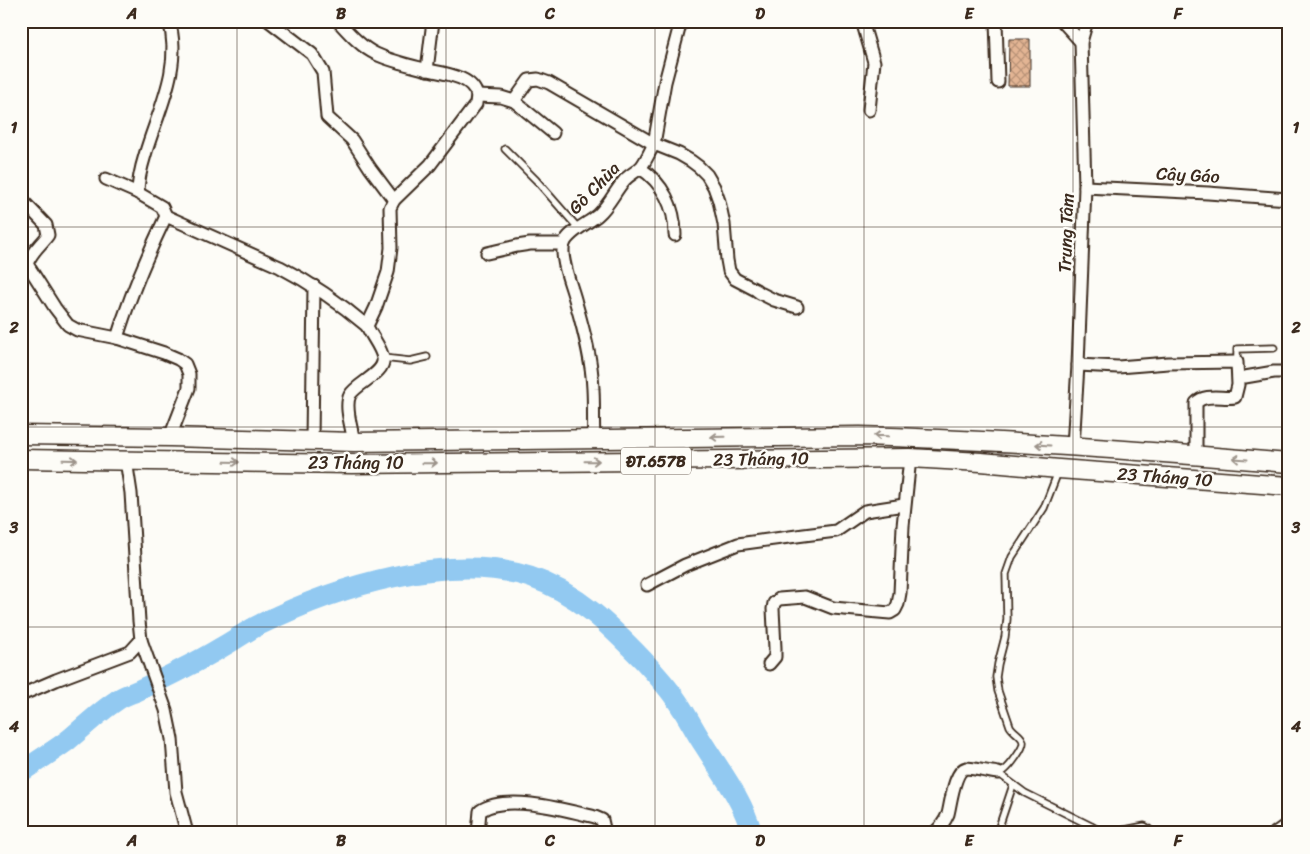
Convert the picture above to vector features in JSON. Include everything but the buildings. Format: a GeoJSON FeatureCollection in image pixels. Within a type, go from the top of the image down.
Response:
{"type":"FeatureCollection","features":[{"type":"Feature","properties":{"kind":"main road","name":"23 Tháng 10"},"geometry":{"type":"LineString","coordinates":[[21,434],[354,442],[860,436],[927,438],[1289,462]]}},
{"type":"Feature","properties":{"kind":"main road"},"geometry":{"type":"LineString","coordinates":[[126,436],[126,460]]}},
{"type":"Feature","properties":{"kind":"main road"},"geometry":{"type":"LineString","coordinates":[[1066,470],[1073,447]]}},
{"type":"Feature","properties":{"kind":"main road","name":"23 Tháng 10"},"geometry":{"type":"LineString","coordinates":[[21,459],[359,464],[910,458],[1289,486]]}},
{"type":"Feature","properties":{"kind":"street"},"geometry":{"type":"LineString","coordinates":[[138,193],[138,179],[168,85],[172,65],[174,47],[169,21]]}},
{"type":"Feature","properties":{"kind":"street"},"geometry":{"type":"LineString","coordinates":[[269,21],[312,54],[323,72],[327,117],[352,140],[394,200]]}},
{"type":"Feature","properties":{"kind":"street"},"geometry":{"type":"LineString","coordinates":[[338,21],[352,37],[373,53],[427,70],[461,78],[472,86],[477,96],[476,104],[430,165],[394,200],[390,208],[391,248],[388,272],[376,308],[366,326]]}},
{"type":"Feature","properties":{"kind":"street"},"geometry":{"type":"LineString","coordinates":[[427,70],[433,21]]}},
{"type":"Feature","properties":{"kind":"street","name":"Gò Chùa"},"geometry":{"type":"LineString","coordinates":[[564,244],[570,235],[597,216],[608,205],[623,182],[630,174],[640,168],[654,144],[665,82],[681,21]]}},
{"type":"Feature","properties":{"kind":"street"},"geometry":{"type":"LineString","coordinates":[[862,21],[874,62],[869,110]]}},
{"type":"Feature","properties":{"kind":"street"},"geometry":{"type":"LineString","coordinates":[[996,21],[998,82]]}},
{"type":"Feature","properties":{"kind":"street"},"geometry":{"type":"LineString","coordinates":[[1062,21],[1081,42]]}},
{"type":"Feature","properties":{"kind":"street","name":"Trung Tâm"},"geometry":{"type":"LineString","coordinates":[[1073,447],[1085,187],[1081,42],[1087,21]]}},
{"type":"Feature","properties":{"kind":"street"},"geometry":{"type":"LineString","coordinates":[[514,101],[529,80],[538,79],[549,82],[654,144],[691,161],[707,175],[721,206],[729,271],[735,279],[774,300],[797,307]]}},
{"type":"Feature","properties":{"kind":"street"},"geometry":{"type":"LineString","coordinates":[[477,96],[501,97],[514,101],[553,132]]}},
{"type":"Feature","properties":{"kind":"street"},"geometry":{"type":"LineString","coordinates":[[640,168],[655,179],[666,195],[674,216],[676,235]]}},
{"type":"Feature","properties":{"kind":"street"},"geometry":{"type":"LineString","coordinates":[[106,179],[138,193],[162,207],[166,216],[280,266],[314,286],[366,326],[383,358],[383,363],[381,368],[350,394],[348,408],[354,442]]}},
{"type":"Feature","properties":{"kind":"street","name":"Cây Gáo"},"geometry":{"type":"LineString","coordinates":[[1085,187],[1289,199]]}},
{"type":"Feature","properties":{"kind":"street"},"geometry":{"type":"LineString","coordinates":[[21,199],[46,225],[48,235],[29,257],[27,264],[54,308],[68,325],[77,330],[117,338],[171,356],[185,364],[189,374],[189,388],[170,437]]}},
{"type":"Feature","properties":{"kind":"street"},"geometry":{"type":"LineString","coordinates":[[117,338],[142,266],[166,216]]}},
{"type":"Feature","properties":{"kind":"street"},"geometry":{"type":"LineString","coordinates":[[487,253],[530,244],[564,244],[565,266],[576,302],[591,373],[594,439]]}},
{"type":"Feature","properties":{"kind":"street"},"geometry":{"type":"LineString","coordinates":[[312,440],[314,286]]}},
{"type":"Feature","properties":{"kind":"street"},"geometry":{"type":"LineString","coordinates":[[1078,365],[1118,367],[1168,363],[1237,362],[1238,385],[1235,397],[1202,398],[1196,403],[1196,455]]}},
{"type":"Feature","properties":{"kind":"street"},"geometry":{"type":"LineString","coordinates":[[1245,377],[1274,372],[1289,372]]}},
{"type":"Feature","properties":{"kind":"street"},"geometry":{"type":"LineString","coordinates":[[769,664],[774,656],[775,648],[773,608],[774,603],[779,599],[805,596],[833,608],[890,612],[895,610],[900,593],[904,505],[910,458]]}},
{"type":"Feature","properties":{"kind":"street"},"geometry":{"type":"LineString","coordinates":[[126,460],[131,493],[141,640],[166,710],[172,739],[176,792],[187,833]]}},
{"type":"Feature","properties":{"kind":"street"},"geometry":{"type":"LineString","coordinates":[[647,585],[685,565],[738,544],[836,532],[865,511],[904,505]]}},
{"type":"Feature","properties":{"kind":"street"},"geometry":{"type":"LineString","coordinates":[[21,695],[130,652],[141,640]]}},
{"type":"Feature","properties":{"kind":"street"},"geometry":{"type":"LineString","coordinates":[[934,833],[942,825],[947,815],[959,772],[966,768],[998,773]]}},
{"type":"Feature","properties":{"kind":"street"},"geometry":{"type":"LineString","coordinates":[[478,833],[480,811],[487,806],[518,803],[551,807],[595,817],[602,820],[605,833]]}},
{"type":"Feature","properties":{"kind":"street"},"geometry":{"type":"LineString","coordinates":[[1275,833],[1289,823]]}},
{"type":"Feature","properties":{"kind":"street"},"geometry":{"type":"LineString","coordinates":[[1124,833],[1144,829],[1149,833]]}},
{"type":"Feature","properties":{"kind":"lane"},"geometry":{"type":"LineString","coordinates":[[505,149],[536,180],[579,229]]}},
{"type":"Feature","properties":{"kind":"lane"},"geometry":{"type":"LineString","coordinates":[[1237,362],[1237,349],[1274,348]]}},
{"type":"Feature","properties":{"kind":"lane"},"geometry":{"type":"LineString","coordinates":[[383,358],[410,362],[427,356]]}},
{"type":"Feature","properties":{"kind":"lane"},"geometry":{"type":"LineString","coordinates":[[998,773],[1005,770],[1022,749],[1023,742],[1022,738],[1013,732],[1010,726],[998,691],[996,677],[1007,619],[1006,574],[1015,552],[1066,470]]}},
{"type":"Feature","properties":{"kind":"lane"},"geometry":{"type":"LineString","coordinates":[[998,773],[1025,793],[1102,833]]}},
{"type":"Feature","properties":{"kind":"lane"},"geometry":{"type":"LineString","coordinates":[[997,833],[1013,784]]}},
{"type":"Feature","properties":{"kind":"waterway"},"geometry":{"type":"LineString","coordinates":[[21,772],[67,741],[103,710],[121,698],[176,672],[256,626],[291,610],[323,597],[393,577],[464,568],[498,570],[530,577],[578,601],[592,611],[643,660],[668,688],[683,710],[737,798],[752,833]]}},
{"type":"Feature","properties":{"kind":"railway"},"geometry":{"type":"LineString","coordinates":[[1282,833],[1289,828]]}}]}
